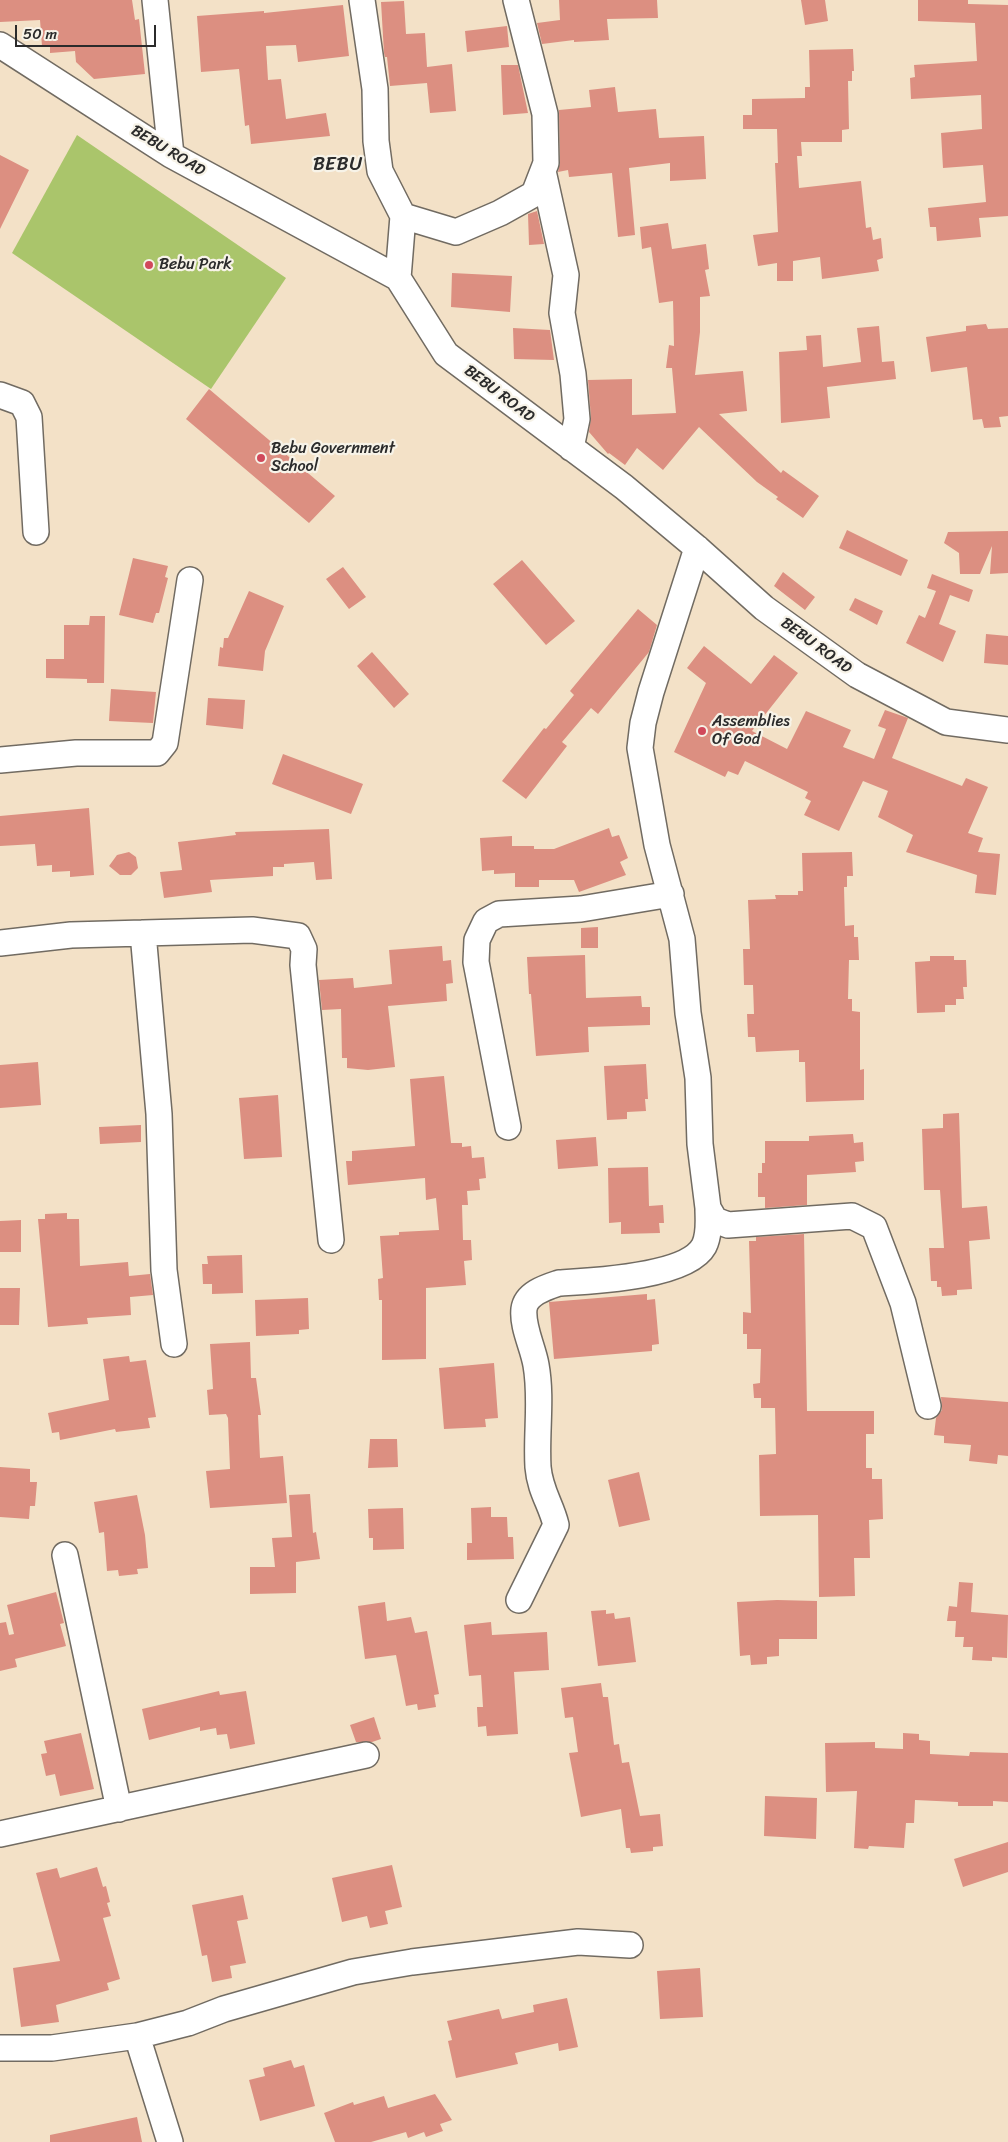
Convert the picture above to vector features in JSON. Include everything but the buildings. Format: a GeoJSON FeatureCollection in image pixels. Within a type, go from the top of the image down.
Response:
{"type":"FeatureCollection","features":[{"type":"Feature","properties":{"kind":"street"},"geometry":{"type":"LineString","coordinates":[[155,0],[171,155]]}},
{"type":"Feature","properties":{"kind":"street"},"geometry":{"type":"LineString","coordinates":[[362,0],[375,89],[376,140],[380,171],[403,216],[398,278]]}},
{"type":"Feature","properties":{"kind":"street"},"geometry":{"type":"LineString","coordinates":[[403,216],[456,232],[500,213],[534,194],[546,163],[545,114],[516,0]]}},
{"type":"Feature","properties":{"kind":"street","name":"BEBU ROAD"},"geometry":{"type":"LineString","coordinates":[[0,45],[171,155],[398,278],[446,354],[624,487],[698,548],[764,608],[857,675],[946,722],[1008,730]]}},
{"type":"Feature","properties":{"kind":"street"},"geometry":{"type":"LineString","coordinates":[[543,171],[566,275],[562,313],[573,374],[577,419],[571,448]]}},
{"type":"Feature","properties":{"kind":"street"},"geometry":{"type":"LineString","coordinates":[[0,395],[22,403],[29,417],[36,532]]}},
{"type":"Feature","properties":{"kind":"street"},"geometry":{"type":"LineString","coordinates":[[519,1600],[556,1525],[542,1492],[538,1468],[539,1410],[536,1366],[526,1326],[524,1308],[529,1299],[544,1288],[664,1271],[690,1259],[703,1247],[708,1232],[708,1208],[700,1144],[698,1078],[688,1013],[682,939],[657,845],[640,748],[643,724],[651,692],[698,548]]}},
{"type":"Feature","properties":{"kind":"street"},"geometry":{"type":"LineString","coordinates":[[0,760],[76,753],[157,753],[165,743],[190,580]]}},
{"type":"Feature","properties":{"kind":"street"},"geometry":{"type":"LineString","coordinates":[[508,1127],[476,962],[477,940],[486,921],[500,914],[581,909],[671,894]]}},
{"type":"Feature","properties":{"kind":"street"},"geometry":{"type":"LineString","coordinates":[[0,944],[71,935],[252,930],[298,936],[304,949],[303,965],[331,1240]]}},
{"type":"Feature","properties":{"kind":"street"},"geometry":{"type":"LineString","coordinates":[[143,933],[159,1114],[164,1270],[174,1344]]}},
{"type":"Feature","properties":{"kind":"street"},"geometry":{"type":"LineString","coordinates":[[708,1208],[715,1220],[728,1225],[852,1216],[874,1227],[903,1303],[928,1406]]}},
{"type":"Feature","properties":{"kind":"street"},"geometry":{"type":"LineString","coordinates":[[66,1555],[120,1809]]}},
{"type":"Feature","properties":{"kind":"street"},"geometry":{"type":"LineString","coordinates":[[0,1834],[366,1755]]}},
{"type":"Feature","properties":{"kind":"street"},"geometry":{"type":"LineString","coordinates":[[0,2048],[52,2048],[138,2036],[188,2023],[224,2009],[352,1972],[412,1962],[578,1942],[630,1945]]}},
{"type":"Feature","properties":{"kind":"street"},"geometry":{"type":"LineString","coordinates":[[138,2036],[170,2142]]}},
{"type":"Feature","properties":{"kind":"green space","name":"Bebu Park"},"geometry":{"type":"Polygon","coordinates":[[[77,135],[286,278],[211,389],[12,253],[77,135]]]}},
{"type":"Feature","properties":{"kind":"place","name":"Bebu Park"},"geometry":{"type":"Point","coordinates":[149,265]}},
{"type":"Feature","properties":{"kind":"place","name":"Bebu Government School"},"geometry":{"type":"Point","coordinates":[261,458]}},
{"type":"Feature","properties":{"kind":"place","name":"Assemblies Of God"},"geometry":{"type":"Point","coordinates":[702,731]}},
{"type":"Feature","properties":{"kind":"district","name":"BEBU"},"geometry":{"type":"Point","coordinates":[338,165]}}]}
